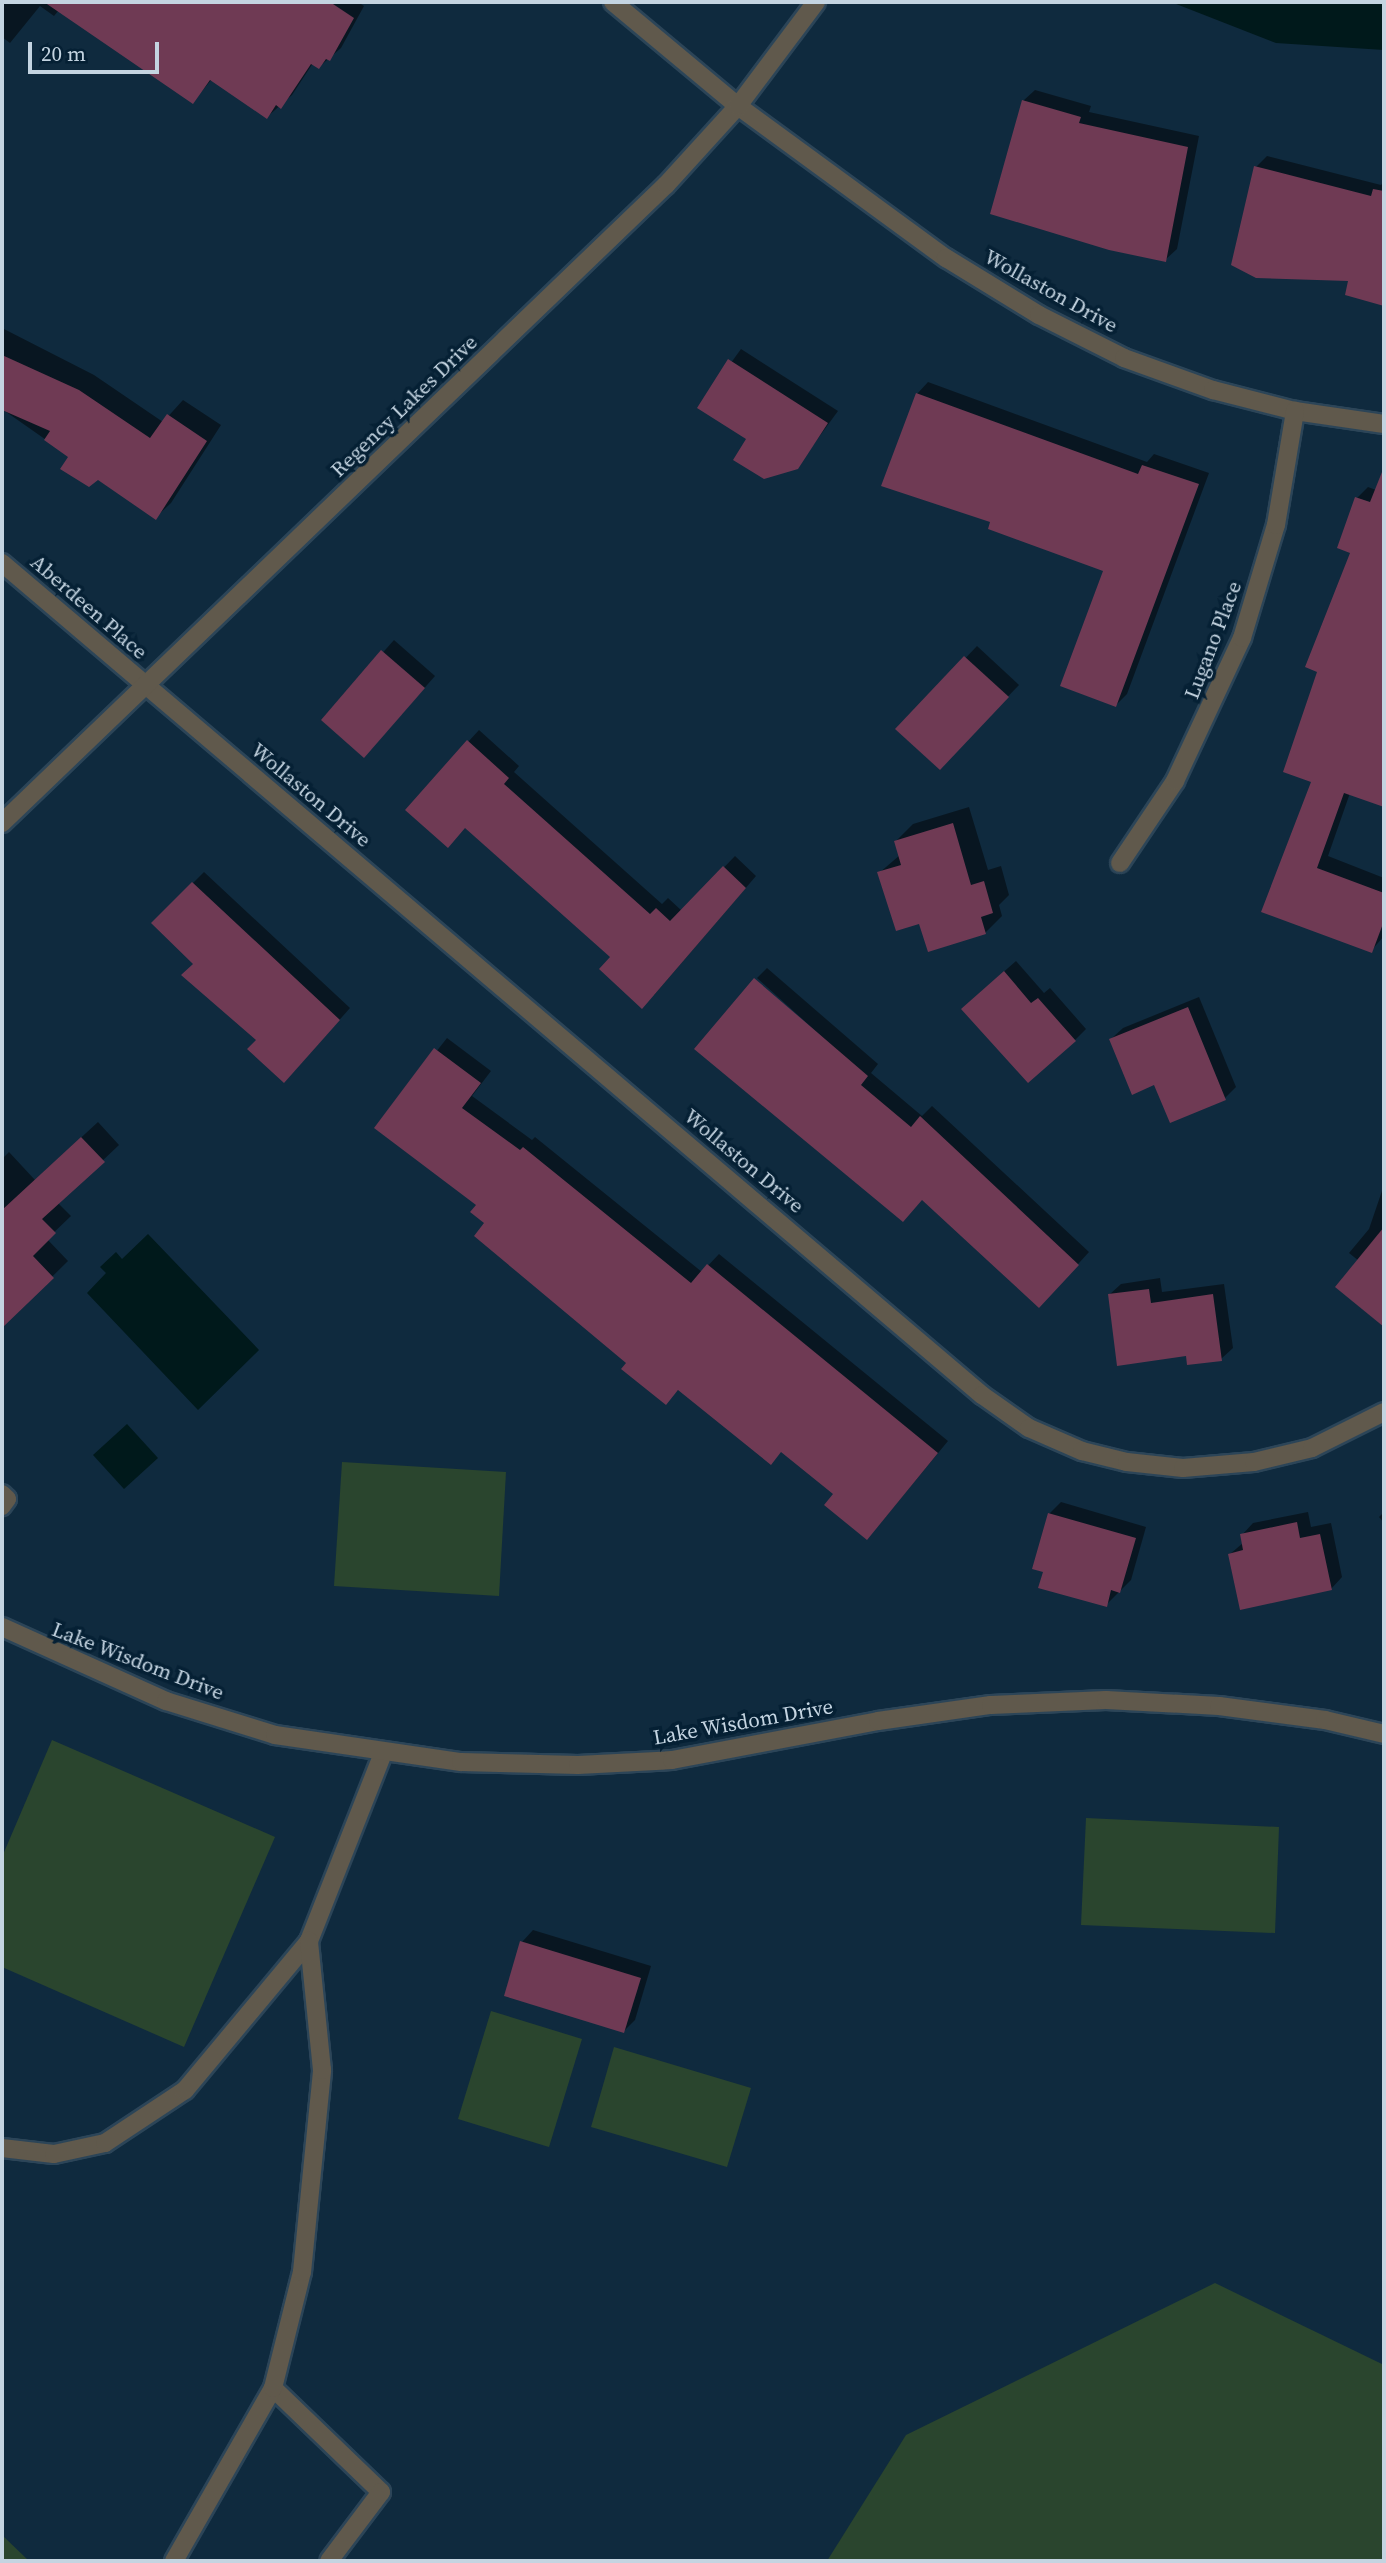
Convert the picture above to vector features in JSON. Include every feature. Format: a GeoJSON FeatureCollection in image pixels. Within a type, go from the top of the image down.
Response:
{"type":"FeatureCollection","features":[{"type":"Feature","properties":{"kind":"street","name":"Wollaston Drive"},"geometry":{"type":"LineString","coordinates":[[614,2],[738,106],[946,258],[1039,315],[1124,358],[1213,390],[1295,411],[1384,424]]}},
{"type":"Feature","properties":{"kind":"street","name":"Regency Lakes Drive"},"geometry":{"type":"LineString","coordinates":[[2,823],[666,185],[738,106],[816,2]]}},
{"type":"Feature","properties":{"kind":"street","name":"Lugano Place"},"geometry":{"type":"LineString","coordinates":[[1120,863],[1175,781],[1242,638],[1276,525],[1295,411]]}},
{"type":"Feature","properties":{"kind":"street","name":"Aberdeen Place"},"geometry":{"type":"LineString","coordinates":[[2,563],[146,685]]}},
{"type":"Feature","properties":{"kind":"street","name":"Wollaston Drive"},"geometry":{"type":"LineString","coordinates":[[146,685],[982,1395],[1029,1428],[1115,1459],[1183,1468],[1254,1462],[1311,1448],[1384,1412]]}},
{"type":"Feature","properties":{"kind":"street"},"geometry":{"type":"LineString","coordinates":[[2,1494],[7,1499],[2,1506]]}},
{"type":"Feature","properties":{"kind":"street","name":"Lake Wisdom Drive"},"geometry":{"type":"LineString","coordinates":[[2,1626],[166,1701],[275,1735],[383,1753],[461,1762],[578,1765],[672,1760],[878,1721],[991,1705],[1106,1700],[1219,1706],[1325,1720],[1384,1734]]}},
{"type":"Feature","properties":{"kind":"street"},"geometry":{"type":"LineString","coordinates":[[2,2148],[54,2154],[105,2143],[185,2090],[309,1941],[383,1753]]}},
{"type":"Feature","properties":{"kind":"street"},"geometry":{"type":"LineString","coordinates":[[174,2561],[273,2388],[302,2272],[322,2070],[309,1941]]}},
{"type":"Feature","properties":{"kind":"street"},"geometry":{"type":"LineString","coordinates":[[273,2388],[381,2493],[328,2561]]}},
{"type":"Feature","properties":{"kind":"green space"},"geometry":{"type":"Polygon","coordinates":[[[342,1462],[506,1472],[499,1596],[334,1586],[342,1462]]]}},
{"type":"Feature","properties":{"kind":"green space"},"geometry":{"type":"Polygon","coordinates":[[[52,1740],[275,1837],[184,2047],[2,1967],[2,1857],[52,1740]]]}},
{"type":"Feature","properties":{"kind":"green space"},"geometry":{"type":"Polygon","coordinates":[[[1086,1818],[1279,1827],[1275,1933],[1081,1925],[1086,1818]]]}},
{"type":"Feature","properties":{"kind":"green space"},"geometry":{"type":"Polygon","coordinates":[[[491,2011],[582,2039],[549,2147],[458,2119],[491,2011]]]}},
{"type":"Feature","properties":{"kind":"green space"},"geometry":{"type":"Polygon","coordinates":[[[614,2047],[751,2088],[727,2167],[591,2127],[614,2047]]]}},
{"type":"Feature","properties":{"kind":"green space"},"geometry":{"type":"Polygon","coordinates":[[[1215,2283],[1384,2365],[1384,2561],[827,2561],[906,2435],[1215,2283]]]}},
{"type":"Feature","properties":{"kind":"green space"},"geometry":{"type":"Polygon","coordinates":[[[2,2535],[29,2561],[2,2561],[2,2535]]]}},
{"type":"Feature","properties":{"kind":"shaded area"},"geometry":{"type":"Polygon","coordinates":[[[1171,2],[1384,2],[1384,50],[1276,43],[1171,2]]]}},
{"type":"Feature","properties":{"kind":"shaded area"},"geometry":{"type":"Polygon","coordinates":[[[148,1234],[259,1350],[198,1410],[87,1293],[106,1273],[100,1267],[116,1252],[122,1259],[148,1234]]]}},
{"type":"Feature","properties":{"kind":"shaded area"},"geometry":{"type":"Polygon","coordinates":[[[127,1424],[158,1458],[124,1489],[93,1455],[127,1424]]]}},
{"type":"Feature","properties":{"kind":"building"},"geometry":{"type":"Polygon","coordinates":[[[44,2],[330,2],[354,18],[330,61],[326,59],[319,69],[311,64],[281,109],[276,105],[267,119],[210,80],[193,104],[44,2]]]}},
{"type":"Feature","properties":{"kind":"building"},"geometry":{"type":"Polygon","coordinates":[[[1022,100],[1081,117],[1079,123],[1188,147],[1166,262],[1109,250],[990,214],[1022,100]]]}},
{"type":"Feature","properties":{"kind":"building"},"geometry":{"type":"Polygon","coordinates":[[[1254,166],[1371,196],[1373,189],[1384,191],[1384,306],[1345,295],[1348,281],[1256,278],[1231,265],[1254,166]]]}},
{"type":"Feature","properties":{"kind":"building"},"geometry":{"type":"Polygon","coordinates":[[[2,355],[79,390],[150,438],[167,414],[207,441],[156,520],[98,480],[89,487],[60,469],[68,457],[44,440],[50,431],[2,410],[2,355]]]}},
{"type":"Feature","properties":{"kind":"building"},"geometry":{"type":"Polygon","coordinates":[[[728,359],[828,423],[798,469],[764,479],[733,460],[746,439],[697,408],[728,359]]]}},
{"type":"Feature","properties":{"kind":"building"},"geometry":{"type":"Polygon","coordinates":[[[916,393],[1138,474],[1142,465],[1199,484],[1116,707],[1060,686],[1103,571],[988,529],[990,522],[881,486],[916,393]]]}},
{"type":"Feature","properties":{"kind":"building"},"geometry":{"type":"Polygon","coordinates":[[[1382,472],[1384,807],[1344,793],[1317,868],[1384,893],[1384,921],[1372,953],[1261,912],[1311,782],[1283,772],[1317,672],[1305,667],[1350,553],[1337,548],[1355,497],[1370,502],[1382,472]]]}},
{"type":"Feature","properties":{"kind":"building"},"geometry":{"type":"Polygon","coordinates":[[[381,650],[425,688],[364,758],[321,720],[381,650]]]}},
{"type":"Feature","properties":{"kind":"building"},"geometry":{"type":"Polygon","coordinates":[[[964,656],[1009,697],[940,770],[895,729],[964,656]]]}},
{"type":"Feature","properties":{"kind":"building"},"geometry":{"type":"Polygon","coordinates":[[[467,740],[509,778],[504,784],[650,914],[656,908],[670,921],[723,866],[746,888],[642,1009],[599,969],[610,957],[465,828],[448,848],[405,810],[467,740]]]}},
{"type":"Feature","properties":{"kind":"building"},"geometry":{"type":"Polygon","coordinates":[[[953,823],[971,885],[984,881],[993,913],[981,917],[986,934],[928,952],[919,924],[896,931],[877,872],[901,865],[894,841],[953,823]]]}},
{"type":"Feature","properties":{"kind":"building"},"geometry":{"type":"Polygon","coordinates":[[[192,882],[340,1020],[284,1083],[247,1049],[256,1040],[181,975],[193,964],[151,923],[192,882]]]}},
{"type":"Feature","properties":{"kind":"building"},"geometry":{"type":"Polygon","coordinates":[[[1004,971],[1031,1003],[1038,998],[1076,1041],[1028,1083],[961,1009],[1004,971]]]}},
{"type":"Feature","properties":{"kind":"building"},"geometry":{"type":"Polygon","coordinates":[[[754,978],[868,1076],[861,1085],[911,1127],[920,1116],[1079,1265],[1039,1308],[922,1200],[903,1222],[694,1049],[754,978]]]}},
{"type":"Feature","properties":{"kind":"building"},"geometry":{"type":"Polygon","coordinates":[[[1188,1007],[1226,1100],[1170,1123],[1154,1085],[1132,1095],[1109,1039],[1188,1007]]]}},
{"type":"Feature","properties":{"kind":"building"},"geometry":{"type":"Polygon","coordinates":[[[434,1048],[481,1083],[462,1108],[520,1150],[523,1147],[691,1283],[707,1264],[938,1453],[867,1540],[824,1505],[833,1494],[781,1452],[771,1465],[678,1390],[666,1405],[621,1369],[626,1363],[474,1236],[484,1223],[470,1212],[476,1205],[374,1128],[434,1048]]]}},
{"type":"Feature","properties":{"kind":"building"},"geometry":{"type":"Polygon","coordinates":[[[81,1137],[105,1162],[42,1219],[56,1233],[33,1256],[54,1278],[2,1328],[2,1210],[81,1137]]]}},
{"type":"Feature","properties":{"kind":"building"},"geometry":{"type":"Polygon","coordinates":[[[1384,1227],[1384,1327],[1335,1287],[1384,1227]]]}},
{"type":"Feature","properties":{"kind":"building"},"geometry":{"type":"Polygon","coordinates":[[[1149,1289],[1151,1303],[1213,1294],[1222,1361],[1187,1365],[1186,1356],[1117,1366],[1108,1294],[1149,1289]]]}},
{"type":"Feature","properties":{"kind":"building"},"geometry":{"type":"Polygon","coordinates":[[[1048,1513],[1136,1538],[1120,1593],[1111,1590],[1107,1607],[1038,1588],[1043,1572],[1032,1569],[1048,1513]]]}},
{"type":"Feature","properties":{"kind":"building"},"geometry":{"type":"Polygon","coordinates":[[[1297,1522],[1300,1538],[1320,1534],[1332,1590],[1240,1610],[1228,1554],[1243,1550],[1240,1534],[1297,1522]]]}},
{"type":"Feature","properties":{"kind":"building"},"geometry":{"type":"Polygon","coordinates":[[[520,1941],[641,1978],[624,2033],[504,1996],[520,1941]]]}}]}
